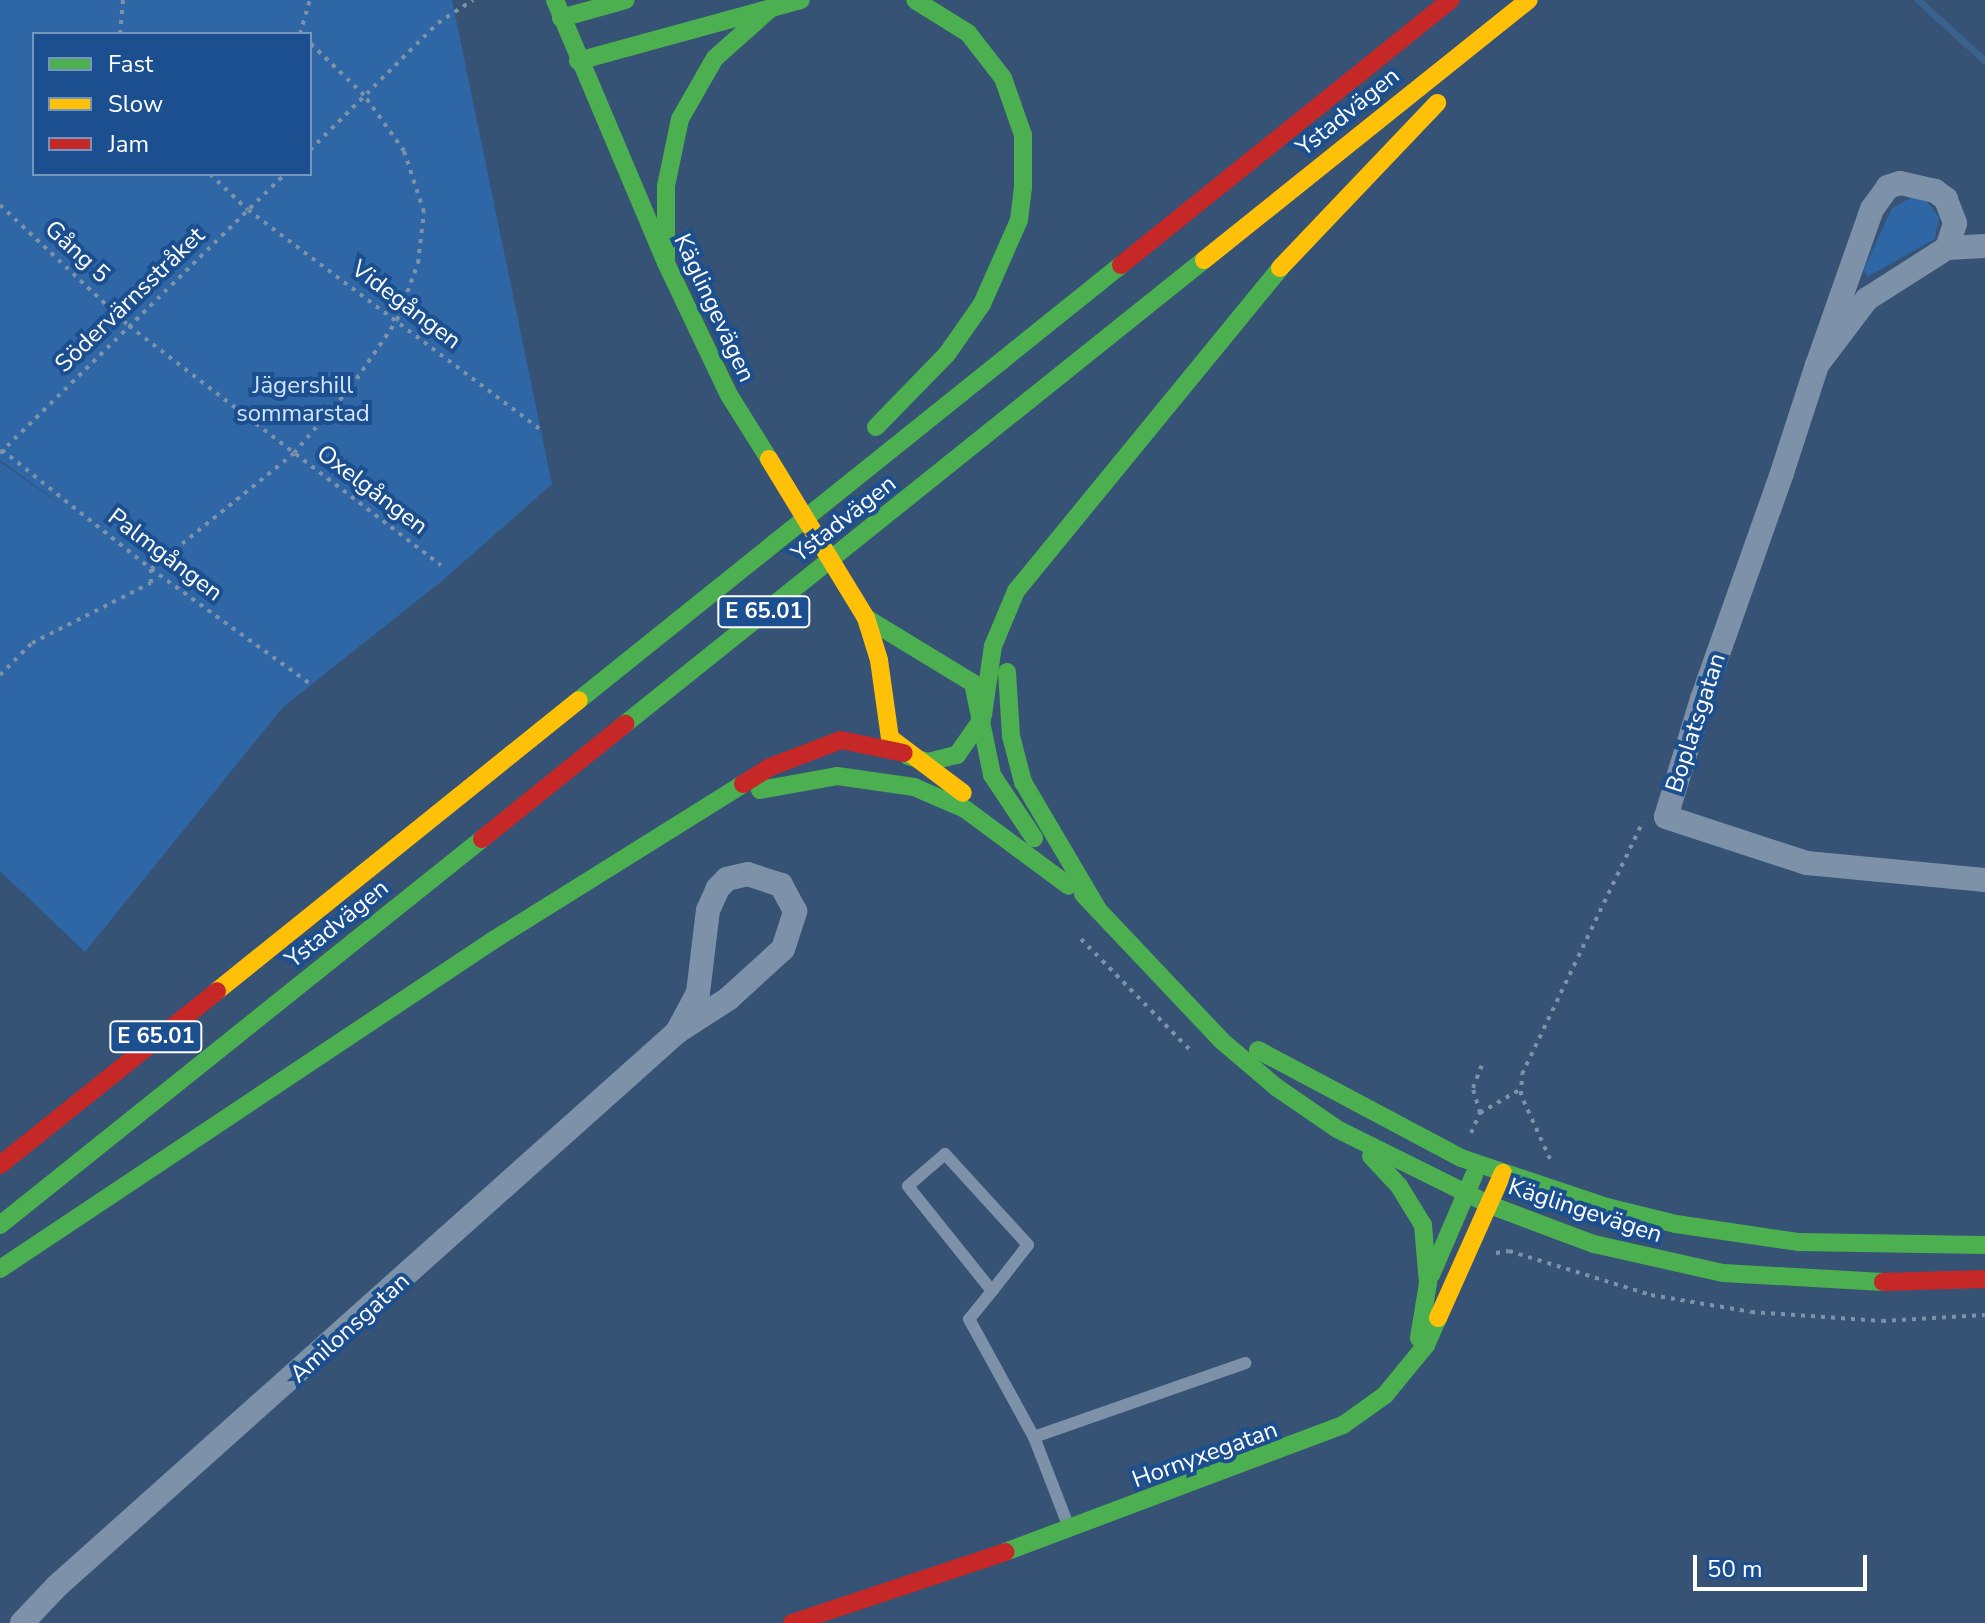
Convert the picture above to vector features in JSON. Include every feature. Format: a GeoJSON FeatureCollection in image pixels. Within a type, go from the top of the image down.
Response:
{"type":"FeatureCollection","features":[{"type":"Feature","properties":{"kind":"main road"},"geometry":{"type":"LineString","coordinates":[[558,9],[626,0]]}},
{"type":"Feature","properties":{"kind":"main road"},"geometry":{"type":"LineString","coordinates":[[578,61],[801,0]]}},
{"type":"Feature","properties":{"kind":"main road"},"geometry":{"type":"LineString","coordinates":[[860,441],[947,354],[982,304],[1014,233],[1023,188],[1023,135],[1003,78],[968,33],[915,0]]}},
{"type":"Feature","properties":{"kind":"main road","name":"Ystadvägen"},"geometry":{"type":"LineString","coordinates":[[0,1165],[648,640],[1451,0]]}},
{"type":"Feature","properties":{"kind":"main road","name":"Ystadvägen"},"geometry":{"type":"LineString","coordinates":[[0,1225],[1529,0]]}},
{"type":"Feature","properties":{"kind":"main road"},"geometry":{"type":"LineString","coordinates":[[0,1269],[492,941],[788,757],[830,743],[857,741],[928,762],[957,755],[972,740],[982,717],[993,646],[1005,611],[1016,591],[1278,270],[1376,161],[1461,81],[1549,8]]}},
{"type":"Feature","properties":{"kind":"main road","name":"Käglingevägen"},"geometry":{"type":"LineString","coordinates":[[558,9],[666,263],[729,395],[864,615],[879,660],[886,729],[906,755],[1041,848]]}},
{"type":"Feature","properties":{"kind":"main road"},"geometry":{"type":"LineString","coordinates":[[666,263],[666,186],[680,119],[715,58],[770,9]]}},
{"type":"Feature","properties":{"kind":"main road"},"geometry":{"type":"LineString","coordinates":[[648,640],[689,589],[807,490]]}},
{"type":"Feature","properties":{"kind":"main road"},"geometry":{"type":"LineString","coordinates":[[1076,520],[1021,611],[1009,658],[1008,712],[1023,782],[1099,911]]}},
{"type":"Feature","properties":{"kind":"main road","name":"Käglingevägen"},"geometry":{"type":"LineString","coordinates":[[864,615],[965,675],[978,693],[992,775],[1041,848],[1185,1003],[1276,1087],[1337,1129],[1490,1205],[1594,1244],[1723,1273],[1905,1283],[1985,1279]]}},
{"type":"Feature","properties":{"kind":"main road"},"geometry":{"type":"LineString","coordinates":[[720,799],[817,777],[872,778],[914,787],[995,829],[1099,911]]}},
{"type":"Feature","properties":{"kind":"main road","name":"Käglingevägen"},"geometry":{"type":"LineString","coordinates":[[1185,1003],[1285,1068],[1479,1165],[1551,1190],[1676,1224],[1798,1242],[1985,1245]]}},
{"type":"Feature","properties":{"kind":"main road"},"geometry":{"type":"LineString","coordinates":[[1337,1129],[1382,1166],[1423,1225],[1428,1283],[1425,1313],[1406,1372]]}},
{"type":"Feature","properties":{"kind":"main road"},"geometry":{"type":"LineString","coordinates":[[1428,1283],[1479,1165]]}},
{"type":"Feature","properties":{"kind":"main road","name":"Hornyxegatan"},"geometry":{"type":"LineString","coordinates":[[792,1623],[1070,1530],[1307,1443],[1366,1410],[1406,1372],[1444,1312],[1503,1173]]}},
{"type":"Feature","properties":{"kind":"street","name":"Boplatsgatan"},"geometry":{"type":"LineString","coordinates":[[1817,365],[1867,299],[1947,248],[1955,223],[1946,199],[1924,185],[1888,187],[1872,209],[1817,365],[1666,817],[1807,863],[1985,880]]}},
{"type":"Feature","properties":{"kind":"street"},"geometry":{"type":"LineString","coordinates":[[1947,248],[1985,246]]}},
{"type":"Feature","properties":{"kind":"street","name":"Amilonsgatan"},"geometry":{"type":"LineString","coordinates":[[22,1623],[57,1586],[677,1032],[728,999],[783,949],[793,931],[795,911],[781,885],[748,874],[727,879],[718,888],[708,910],[698,993],[677,1032]]}},
{"type":"Feature","properties":{"kind":"lane"},"geometry":{"type":"LineString","coordinates":[[992,1291],[908,1186],[945,1154],[1028,1245],[992,1291],[969,1319],[1034,1437],[1070,1530]]}},
{"type":"Feature","properties":{"kind":"lane"},"geometry":{"type":"LineString","coordinates":[[1034,1437],[1245,1363]]}},
{"type":"Feature","properties":{"kind":"path"},"geometry":{"type":"LineString","coordinates":[[120,32],[123,0]]}},
{"type":"Feature","properties":{"kind":"path"},"geometry":{"type":"LineString","coordinates":[[300,32],[310,0]]}},
{"type":"Feature","properties":{"kind":"path"},"geometry":{"type":"LineString","coordinates":[[312,148],[438,23],[473,0]]}},
{"type":"Feature","properties":{"kind":"path"},"geometry":{"type":"LineString","coordinates":[[0,675],[32,643],[123,593],[143,589],[151,583],[151,569],[294,453],[351,387],[397,320],[418,263],[424,212],[404,151],[364,95],[312,45]]}},
{"type":"Feature","properties":{"kind":"path","name":"Videgången"},"geometry":{"type":"LineString","coordinates":[[212,176],[248,210],[542,431]]}},
{"type":"Feature","properties":{"kind":"path","name":"Södervärnsstråket"},"geometry":{"type":"LineString","coordinates":[[1,451],[283,176]]}},
{"type":"Feature","properties":{"kind":"path","name":"Gång 5"},"geometry":{"type":"LineString","coordinates":[[0,205],[129,326]]}},
{"type":"Feature","properties":{"kind":"path","name":"Oxelgången"},"geometry":{"type":"LineString","coordinates":[[129,326],[441,565]]}},
{"type":"Feature","properties":{"kind":"path","name":"Palmgången"},"geometry":{"type":"LineString","coordinates":[[1,451],[151,569],[309,683]]}},
{"type":"Feature","properties":{"kind":"path"},"geometry":{"type":"LineString","coordinates":[[1551,1190],[1556,1176],[1520,1089],[1522,1074],[1648,811]]}},
{"type":"Feature","properties":{"kind":"path"},"geometry":{"type":"LineString","coordinates":[[1480,1113],[1520,1089]]}},
{"type":"Feature","properties":{"kind":"green space","name":"Jägershill sommarstad"},"geometry":{"type":"Polygon","coordinates":[[[0,0],[452,0],[552,484],[442,581],[283,707],[85,952],[0,871],[0,462],[74,514],[0,460],[0,0]]]}},
{"type":"Feature","properties":{"kind":"green space"},"geometry":{"type":"Polygon","coordinates":[[[1914,196],[1925,199],[1939,217],[1935,239],[1867,277],[1864,269],[1892,208],[1914,196]]]}},
{"type":"Feature","properties":{"kind":"waterway"},"geometry":{"type":"LineString","coordinates":[[1918,0],[1985,61]]}},
{"type":"Feature","properties":{"kind":"traffic: fast"},"geometry":{"type":"LineString","coordinates":[[555,0],[666,263],[729,395],[769,459]]}},
{"type":"Feature","properties":{"kind":"traffic: fast"},"geometry":{"type":"LineString","coordinates":[[561,18],[626,0]]}},
{"type":"Feature","properties":{"kind":"traffic: fast"},"geometry":{"type":"LineString","coordinates":[[578,61],[801,0]]}},
{"type":"Feature","properties":{"kind":"traffic: fast"},"geometry":{"type":"LineString","coordinates":[[876,427],[947,354],[982,304],[1019,220],[1023,188],[1023,135],[1003,78],[968,33],[915,0]]}},
{"type":"Feature","properties":{"kind":"traffic: fast"},"geometry":{"type":"LineString","coordinates":[[666,263],[666,186],[680,119],[715,58],[770,9]]}},
{"type":"Feature","properties":{"kind":"traffic: fast"},"geometry":{"type":"LineString","coordinates":[[625,724],[1204,260]]}},
{"type":"Feature","properties":{"kind":"traffic: fast"},"geometry":{"type":"LineString","coordinates":[[579,700],[1121,265]]}},
{"type":"Feature","properties":{"kind":"traffic: fast"},"geometry":{"type":"LineString","coordinates":[[983,715],[993,646],[1016,591],[1280,268]]}},
{"type":"Feature","properties":{"kind":"traffic: fast"},"geometry":{"type":"LineString","coordinates":[[866,618],[973,683],[992,775],[1034,838]]}},
{"type":"Feature","properties":{"kind":"traffic: fast"},"geometry":{"type":"LineString","coordinates":[[1007,672],[1011,736],[1023,782],[1099,911]]}},
{"type":"Feature","properties":{"kind":"traffic: fast"},"geometry":{"type":"LineString","coordinates":[[908,756],[928,762],[957,755],[982,719]]}},
{"type":"Feature","properties":{"kind":"traffic: fast"},"geometry":{"type":"LineString","coordinates":[[760,790],[837,776],[914,787],[965,809],[1069,886]]}},
{"type":"Feature","properties":{"kind":"traffic: fast"},"geometry":{"type":"LineString","coordinates":[[0,1269],[492,941],[743,784]]}},
{"type":"Feature","properties":{"kind":"traffic: fast"},"geometry":{"type":"LineString","coordinates":[[0,1225],[482,839]]}},
{"type":"Feature","properties":{"kind":"traffic: fast"},"geometry":{"type":"LineString","coordinates":[[1083,894],[1222,1041],[1276,1087],[1337,1129],[1490,1205],[1594,1244],[1723,1273],[1883,1282]]}},
{"type":"Feature","properties":{"kind":"traffic: fast"},"geometry":{"type":"LineString","coordinates":[[1258,1050],[1461,1158],[1607,1207],[1676,1224],[1798,1242],[1985,1245]]}},
{"type":"Feature","properties":{"kind":"traffic: fast"},"geometry":{"type":"LineString","coordinates":[[1371,1156],[1399,1186],[1423,1225],[1428,1283],[1419,1338]]}},
{"type":"Feature","properties":{"kind":"traffic: fast"},"geometry":{"type":"LineString","coordinates":[[1431,1275],[1474,1175]]}},
{"type":"Feature","properties":{"kind":"traffic: fast"},"geometry":{"type":"LineString","coordinates":[[1005,1552],[1343,1425],[1385,1395],[1426,1345],[1438,1318]]}},
{"type":"Feature","properties":{"kind":"traffic: slow"},"geometry":{"type":"LineString","coordinates":[[1204,260],[1529,0]]}},
{"type":"Feature","properties":{"kind":"traffic: slow"},"geometry":{"type":"LineString","coordinates":[[1280,268],[1437,103]]}},
{"type":"Feature","properties":{"kind":"traffic: slow"},"geometry":{"type":"LineString","coordinates":[[769,459],[866,618],[879,660],[890,738],[963,793]]}},
{"type":"Feature","properties":{"kind":"traffic: slow"},"geometry":{"type":"LineString","coordinates":[[217,991],[579,700]]}},
{"type":"Feature","properties":{"kind":"traffic: slow"},"geometry":{"type":"LineString","coordinates":[[1438,1318],[1503,1173]]}},
{"type":"Feature","properties":{"kind":"traffic: jam"},"geometry":{"type":"LineString","coordinates":[[1121,265],[1451,0]]}},
{"type":"Feature","properties":{"kind":"traffic: jam"},"geometry":{"type":"LineString","coordinates":[[482,839],[625,724]]}},
{"type":"Feature","properties":{"kind":"traffic: jam"},"geometry":{"type":"LineString","coordinates":[[743,784],[770,767],[841,740],[904,753]]}},
{"type":"Feature","properties":{"kind":"traffic: jam"},"geometry":{"type":"LineString","coordinates":[[0,1165],[217,991]]}},
{"type":"Feature","properties":{"kind":"traffic: jam"},"geometry":{"type":"LineString","coordinates":[[1883,1282],[1985,1279]]}},
{"type":"Feature","properties":{"kind":"traffic: jam"},"geometry":{"type":"LineString","coordinates":[[792,1623],[1005,1552]]}}]}
